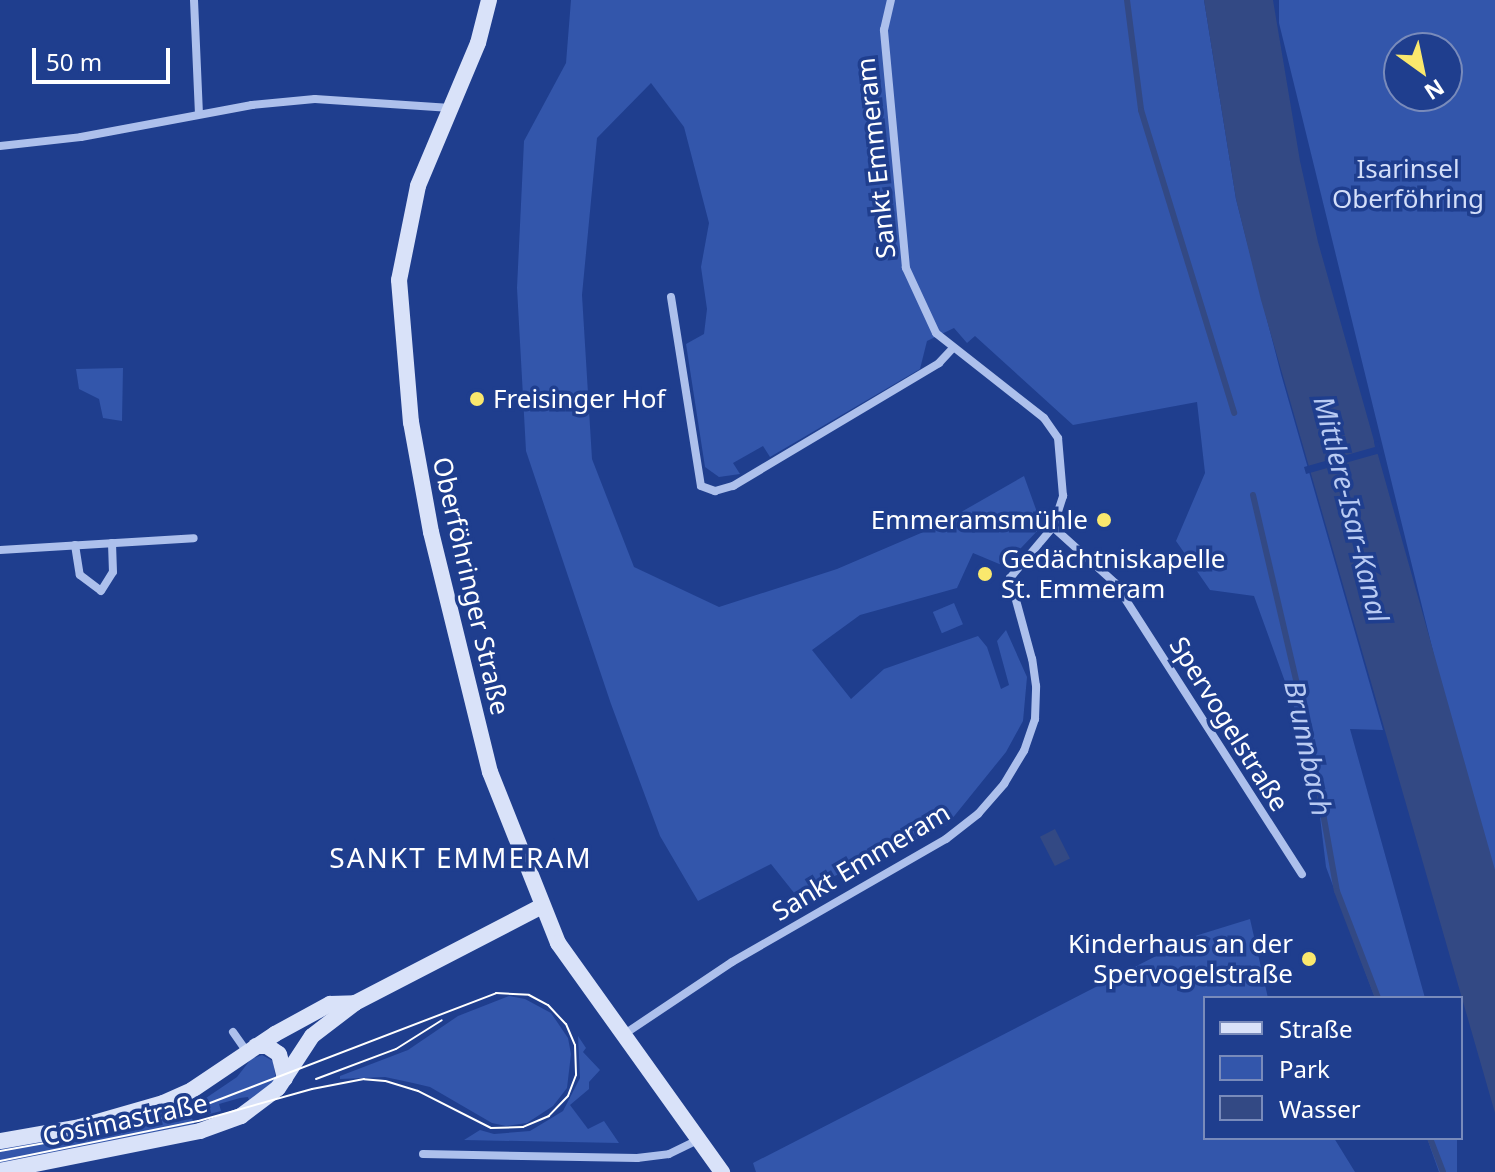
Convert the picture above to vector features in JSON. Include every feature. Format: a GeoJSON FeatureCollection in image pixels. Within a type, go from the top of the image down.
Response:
{"type":"FeatureCollection","features":[{"type":"Feature","properties":{"kind":"main road","name":"Oberföhringer Straße"},"geometry":{"type":"LineString","coordinates":[[489,0],[478,43],[418,186],[399,280],[411,422],[431,532],[490,772],[558,943],[722,1172]]}},
{"type":"Feature","properties":{"kind":"main road","name":"Cosimastraße"},"geometry":{"type":"LineString","coordinates":[[0,1171],[218,1126],[259,1105],[285,1078],[312,1036],[355,1003],[542,906]]}},
{"type":"Feature","properties":{"kind":"main road","name":"Cosimastraße"},"geometry":{"type":"LineString","coordinates":[[0,1141],[80,1127],[136,1113],[192,1090],[251,1049],[330,1004],[355,1003]]}},
{"type":"Feature","properties":{"kind":"main road"},"geometry":{"type":"LineString","coordinates":[[251,1049],[267,1046],[279,1054],[285,1078]]}},
{"type":"Feature","properties":{"kind":"street"},"geometry":{"type":"LineString","coordinates":[[194,0],[199,114]]}},
{"type":"Feature","properties":{"kind":"street","name":"Sankt Emmeram"},"geometry":{"type":"LineString","coordinates":[[622,1035],[732,962],[906,863],[978,814],[1004,784],[1024,751],[1035,719],[1036,686],[1010,578],[1053,527],[1063,496],[1058,438],[1044,418],[936,333],[906,268],[884,30],[891,0]]}},
{"type":"Feature","properties":{"kind":"street"},"geometry":{"type":"LineString","coordinates":[[0,146],[81,137],[199,114],[315,99],[451,108]]}},
{"type":"Feature","properties":{"kind":"street"},"geometry":{"type":"LineString","coordinates":[[671,297],[701,486],[715,491],[733,486],[925,371],[953,348]]}},
{"type":"Feature","properties":{"kind":"street","name":"Spervogelstraße"},"geometry":{"type":"LineString","coordinates":[[1053,527],[1115,583],[1302,874]]}},
{"type":"Feature","properties":{"kind":"street"},"geometry":{"type":"LineString","coordinates":[[0,550],[194,538]]}},
{"type":"Feature","properties":{"kind":"street"},"geometry":{"type":"LineString","coordinates":[[75,545],[80,575],[101,591],[113,572],[112,543]]}},
{"type":"Feature","properties":{"kind":"street"},"geometry":{"type":"LineString","coordinates":[[233,1032],[251,1049]]}},
{"type":"Feature","properties":{"kind":"street"},"geometry":{"type":"LineString","coordinates":[[423,1154],[646,1157],[681,1150],[698,1140]]}},
{"type":"Feature","properties":{"kind":"green space"},"geometry":{"type":"Polygon","coordinates":[[[571,0],[1204,0],[1236,199],[1281,374],[1383,730],[1350,729],[1424,996],[1374,996],[1326,867],[1313,759],[1254,596],[1210,590],[1176,541],[1205,473],[1197,402],[1073,425],[975,336],[967,343],[954,328],[927,341],[920,369],[770,457],[763,446],[733,463],[740,474],[719,477],[705,467],[686,344],[704,334],[707,309],[701,267],[709,223],[684,127],[651,83],[597,138],[582,295],[592,459],[634,567],[719,607],[837,569],[935,527],[1024,476],[1042,526],[1004,566],[973,553],[957,588],[860,615],[812,650],[851,699],[884,669],[978,636],[987,647],[1001,689],[1009,685],[997,641],[1006,630],[1027,677],[1023,721],[1006,752],[947,825],[795,894],[771,864],[698,901],[660,836],[611,704],[526,451],[517,288],[524,141],[566,63],[571,0]]]}},
{"type":"Feature","properties":{"kind":"green space","name":"Isarinsel Oberföhring"},"geometry":{"type":"Polygon","coordinates":[[[1279,0],[1495,0],[1495,887],[1467,790],[1279,23],[1279,0]]]}},
{"type":"Feature","properties":{"kind":"green space"},"geometry":{"type":"Polygon","coordinates":[[[123,368],[122,421],[103,418],[99,399],[79,389],[76,369],[123,368]]]}},
{"type":"Feature","properties":{"kind":"green space"},"geometry":{"type":"Polygon","coordinates":[[[954,603],[963,624],[942,633],[933,612],[954,603]]]}},
{"type":"Feature","properties":{"kind":"green space"},"geometry":{"type":"Polygon","coordinates":[[[1250,919],[1268,996],[1203,996],[1203,1140],[1335,1140],[1355,1172],[756,1172],[753,1163],[1195,936],[1250,919]]]}},
{"type":"Feature","properties":{"kind":"green space"},"geometry":{"type":"Polygon","coordinates":[[[509,996],[525,999],[551,1013],[568,1038],[571,1054],[567,1088],[553,1106],[527,1123],[506,1126],[492,1123],[430,1087],[413,1083],[385,1077],[340,1079],[340,1076],[408,1050],[458,1016],[509,996]]]}},
{"type":"Feature","properties":{"kind":"green space"},"geometry":{"type":"Polygon","coordinates":[[[578,1036],[586,1048],[583,1052],[600,1070],[589,1082],[589,1089],[570,1105],[588,1129],[604,1121],[619,1143],[464,1140],[480,1130],[494,1134],[530,1131],[563,1111],[580,1078],[578,1036]]]}},
{"type":"Feature","properties":{"kind":"green space"},"geometry":{"type":"Polygon","coordinates":[[[262,1055],[273,1061],[276,1081],[250,1103],[248,1097],[240,1098],[219,1104],[221,1111],[202,1116],[206,1098],[237,1077],[251,1059],[262,1055]]]}},
{"type":"Feature","properties":{"kind":"green space"},"geometry":{"type":"Polygon","coordinates":[[[185,1100],[195,1126],[0,1166],[0,1147],[116,1125],[185,1100]]]}},
{"type":"Feature","properties":{"kind":"green space"},"geometry":{"type":"Polygon","coordinates":[[[1428,1140],[1457,1140],[1457,1172],[1439,1172],[1428,1140]]]}},
{"type":"Feature","properties":{"kind":"water","name":"Mittlere-Isar-Kanal"},"geometry":{"type":"Polygon","coordinates":[[[1204,0],[1273,0],[1300,161],[1318,242],[1495,870],[1495,1113],[1261,300],[1236,199],[1204,0]]]}},
{"type":"Feature","properties":{"kind":"water"},"geometry":{"type":"Polygon","coordinates":[[[1055,829],[1070,858],[1055,866],[1040,837],[1055,829]]]}},
{"type":"Feature","properties":{"kind":"pier"},"geometry":{"type":"Polygon","coordinates":[[[1378,441],[1382,455],[1306,474],[1304,467],[1375,447],[1374,442],[1378,441]]]}},
{"type":"Feature","properties":{"kind":"waterway","name":"Brunnbach"},"geometry":{"type":"LineString","coordinates":[[1127,0],[1141,110],[1234,413]]}},
{"type":"Feature","properties":{"kind":"waterway","name":"Brunnbach"},"geometry":{"type":"LineString","coordinates":[[1253,495],[1310,740],[1337,891],[1377,996]]}},
{"type":"Feature","properties":{"kind":"waterway","name":"Brunnbach"},"geometry":{"type":"LineString","coordinates":[[1431,1140],[1443,1172]]}},
{"type":"Feature","properties":{"kind":"tram line"},"geometry":{"type":"LineString","coordinates":[[0,1151],[117,1130],[197,1108],[496,993],[529,995],[548,1005],[566,1024],[575,1045],[576,1075],[568,1096],[549,1116],[523,1127],[491,1128],[418,1091],[385,1081],[364,1079],[312,1089],[198,1121],[0,1161]]}},
{"type":"Feature","properties":{"kind":"tram line"},"geometry":{"type":"LineString","coordinates":[[316,1079],[396,1049],[442,1020]]}},
{"type":"Feature","properties":{"kind":"place","name":"Freisinger Hof"},"geometry":{"type":"Point","coordinates":[477,399]}},
{"type":"Feature","properties":{"kind":"place","name":"Emmeramsmühle"},"geometry":{"type":"Point","coordinates":[1104,520]}},
{"type":"Feature","properties":{"kind":"place","name":"Gedächtniskapelle St. Emmeram"},"geometry":{"type":"Point","coordinates":[985,574]}},
{"type":"Feature","properties":{"kind":"place","name":"Kinderhaus an der Spervogelstraße"},"geometry":{"type":"Point","coordinates":[1309,959]}},
{"type":"Feature","properties":{"kind":"district","name":"SANKT EMMERAM"},"geometry":{"type":"Point","coordinates":[461,857]}}]}
